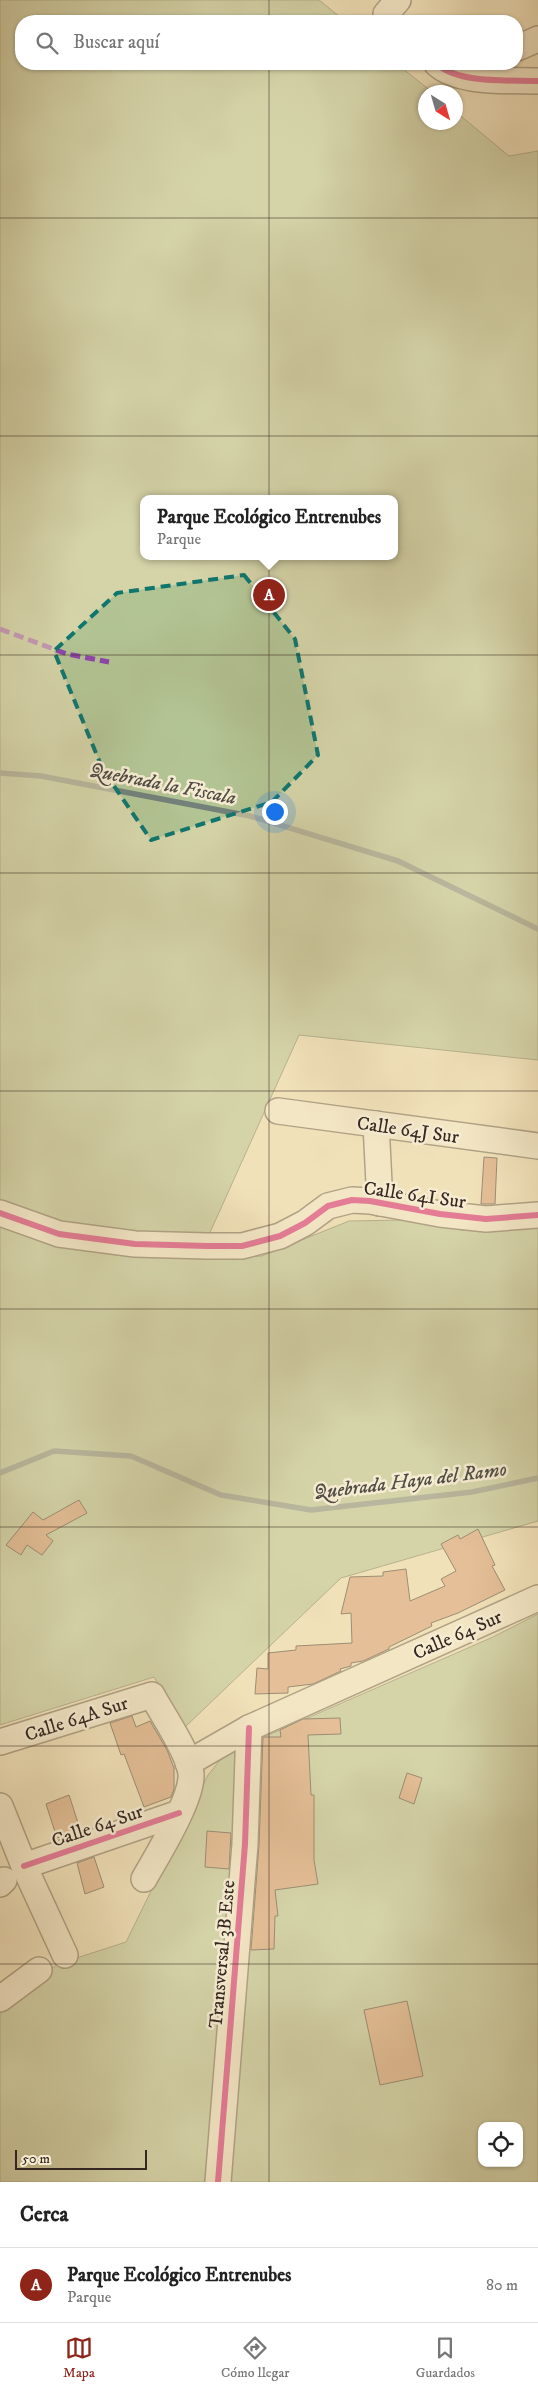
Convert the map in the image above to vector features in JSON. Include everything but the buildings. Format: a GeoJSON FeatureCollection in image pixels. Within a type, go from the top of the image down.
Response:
{"type":"FeatureCollection","features":[{"type":"Feature","properties":{"kind":"street"},"geometry":{"type":"LineString","coordinates":[[386,15],[398,0]]}},
{"type":"Feature","properties":{"kind":"street"},"geometry":{"type":"LineString","coordinates":[[523,45],[538,39]]}},
{"type":"Feature","properties":{"kind":"street"},"geometry":{"type":"LineString","coordinates":[[444,70],[464,76],[538,81]]}},
{"type":"Feature","properties":{"kind":"street","name":"Calle 64J Sur"},"geometry":{"type":"LineString","coordinates":[[278,1111],[538,1146]]}},
{"type":"Feature","properties":{"kind":"street"},"geometry":{"type":"LineString","coordinates":[[376,1124],[380,1203]]}},
{"type":"Feature","properties":{"kind":"street","name":"Calle 64I Sur"},"geometry":{"type":"LineString","coordinates":[[0,1212],[59,1234],[135,1244],[207,1246],[242,1246],[280,1236],[305,1223],[328,1206],[352,1200],[486,1220],[538,1216]]}},
{"type":"Feature","properties":{"kind":"street","name":"Calle 64 Sur"},"geometry":{"type":"LineString","coordinates":[[188,1763],[249,1728],[538,1598]]}},
{"type":"Feature","properties":{"kind":"street","name":"Calle 64A Sur"},"geometry":{"type":"LineString","coordinates":[[0,1742],[152,1694],[188,1763]]}},
{"type":"Feature","properties":{"kind":"street","name":"Transversal 3B Este"},"geometry":{"type":"LineString","coordinates":[[218,2182],[245,1844],[249,1728]]}},
{"type":"Feature","properties":{"kind":"street"},"geometry":{"type":"LineString","coordinates":[[144,1879],[183,1804],[192,1774],[188,1763]]}},
{"type":"Feature","properties":{"kind":"street","name":"Calle 64 Sur"},"geometry":{"type":"LineString","coordinates":[[9,1876],[183,1804]]}},
{"type":"Feature","properties":{"kind":"street"},"geometry":{"type":"LineString","coordinates":[[0,1806],[9,1876],[65,1955]]}},
{"type":"Feature","properties":{"kind":"street"},"geometry":{"type":"LineString","coordinates":[[0,1999],[39,1970]]}},
{"type":"Feature","properties":{"kind":"highlighted area"},"geometry":{"type":"Polygon","coordinates":[[[244,575],[295,639],[318,755],[272,802],[151,840],[103,770],[54,651],[117,593],[244,575]]]}},
{"type":"Feature","properties":{"kind":"green space"},"geometry":{"type":"Polygon","coordinates":[[[0,0],[319,0],[338,15],[15,15],[15,70],[404,70],[423,85],[418,85],[418,130],[463,130],[463,118],[509,156],[538,151],[538,1060],[299,1035],[198,1259],[262,1256],[349,1221],[406,1220],[462,1230],[538,1226],[538,1521],[341,1578],[184,1728],[154,1677],[0,1725],[0,0]]]}},
{"type":"Feature","properties":{"kind":"green space"},"geometry":{"type":"Polygon","coordinates":[[[538,1614],[538,2182],[0,2182],[0,2007],[58,1964],[126,1942],[208,1775],[225,1754],[493,1637],[538,1614]]]}},
{"type":"Feature","properties":{"kind":"waterway","name":"Quebrada la Fiscala"},"geometry":{"type":"LineString","coordinates":[[0,773],[41,776],[250,816],[398,861],[538,929]]}},
{"type":"Feature","properties":{"kind":"waterway","name":"Quebrada Haya del Ramo"},"geometry":{"type":"LineString","coordinates":[[0,1473],[54,1451],[131,1456],[221,1495],[311,1510],[472,1492],[538,1478]]}},
{"type":"Feature","properties":{"kind":"marked path"},"geometry":{"type":"LineString","coordinates":[[0,629],[67,654],[109,662]]}},
{"type":"Feature","properties":{"kind":"cycle path"},"geometry":{"type":"LineString","coordinates":[[446,70],[458,75],[485,80],[538,81]]}},
{"type":"Feature","properties":{"kind":"cycle path"},"geometry":{"type":"LineString","coordinates":[[0,1213],[59,1234],[135,1244],[207,1246],[242,1246],[280,1236],[305,1223],[328,1206],[352,1200],[370,1201],[440,1214],[486,1219],[538,1215]]}},
{"type":"Feature","properties":{"kind":"cycle path"},"geometry":{"type":"LineString","coordinates":[[218,2182],[245,1844],[249,1728]]}},
{"type":"Feature","properties":{"kind":"cycle path"},"geometry":{"type":"LineString","coordinates":[[24,1866],[179,1813]]}},
{"type":"Feature","properties":{"kind":"place","name":"Parque Ecológico Entrenubes"},"geometry":{"type":"Point","coordinates":[269,595]}}]}
